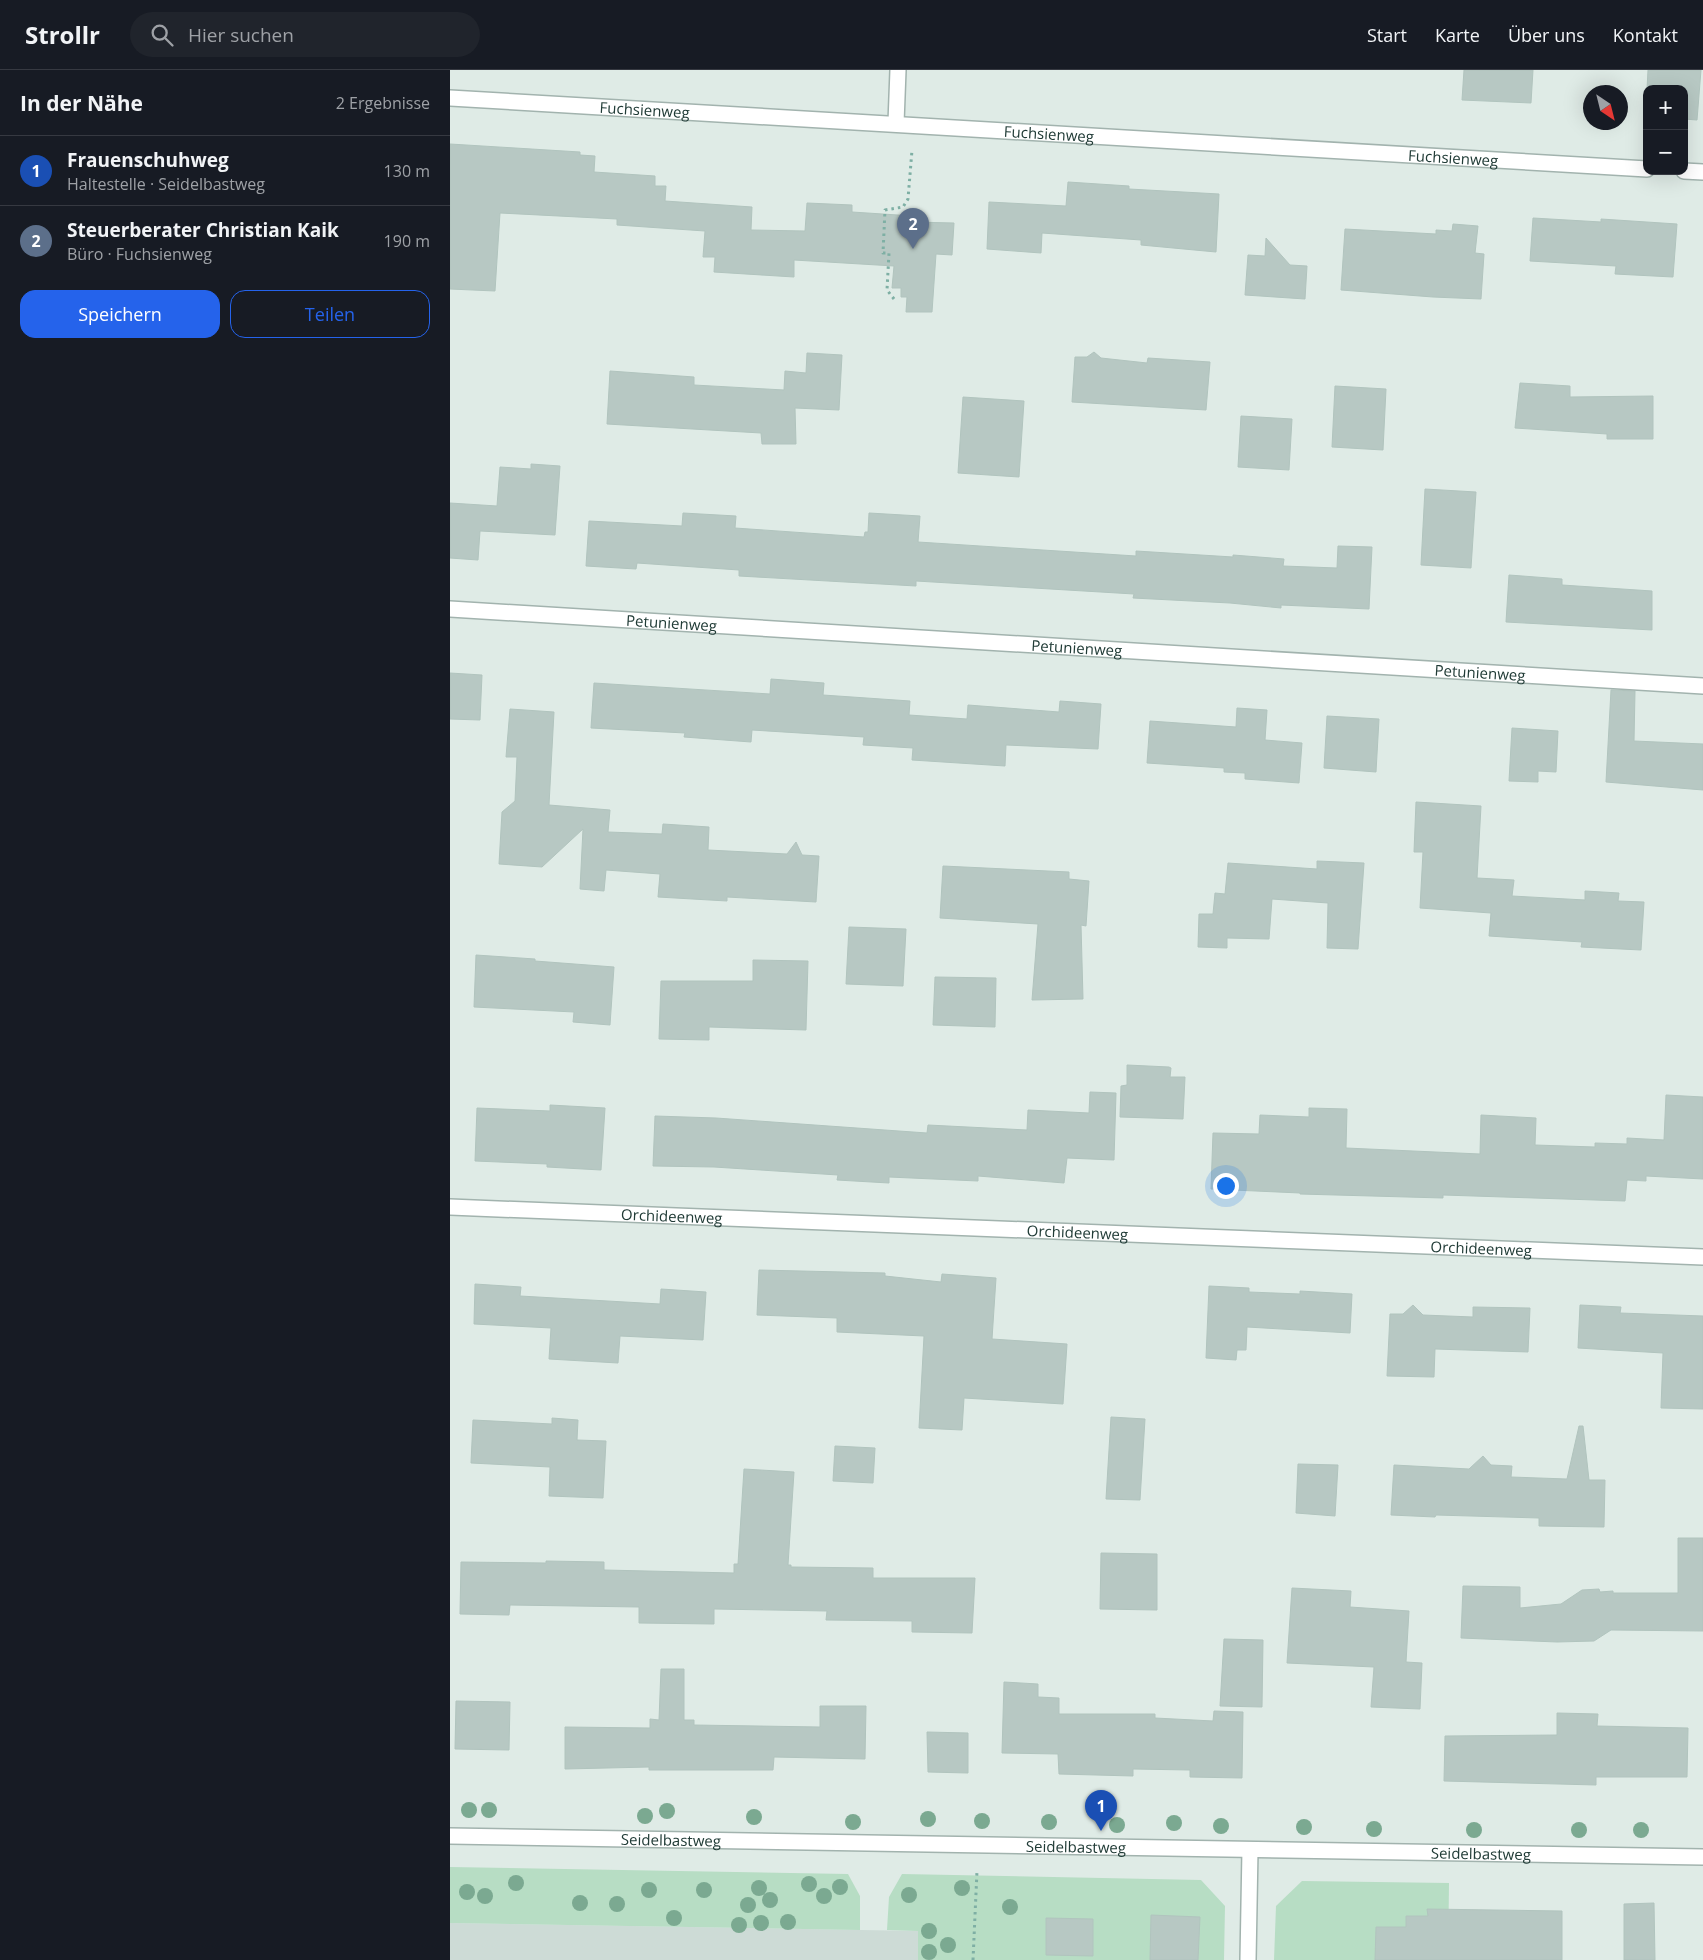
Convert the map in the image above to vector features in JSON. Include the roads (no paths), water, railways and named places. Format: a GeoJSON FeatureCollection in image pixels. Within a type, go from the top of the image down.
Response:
{"type":"FeatureCollection","features":[{"type":"Feature","properties":{"kind":"street"},"geometry":{"type":"LineString","coordinates":[[896,123],[898,70]]}},
{"type":"Feature","properties":{"kind":"street","name":"Fuchsienweg"},"geometry":{"type":"LineString","coordinates":[[450,98],[1643,169]]}},
{"type":"Feature","properties":{"kind":"street"},"geometry":{"type":"LineString","coordinates":[[1688,171],[1703,172]]}},
{"type":"Feature","properties":{"kind":"street","name":"Petunienweg"},"geometry":{"type":"LineString","coordinates":[[450,608],[1703,686]]}},
{"type":"Feature","properties":{"kind":"street","name":"Orchideenweg"},"geometry":{"type":"LineString","coordinates":[[450,1207],[1703,1257]]}},
{"type":"Feature","properties":{"kind":"street","name":"Seidelbastweg"},"geometry":{"type":"LineString","coordinates":[[450,1836],[1703,1857]]}},
{"type":"Feature","properties":{"kind":"street"},"geometry":{"type":"LineString","coordinates":[[1248,1960],[1250,1850]]}},
{"type":"Feature","properties":{"kind":"place","name":"Steuerberater Christian Kaik"},"geometry":{"type":"Point","coordinates":[913,249]}},
{"type":"Feature","properties":{"kind":"place","name":"Frauenschuhweg"},"geometry":{"type":"Point","coordinates":[1101,1831]}}]}
